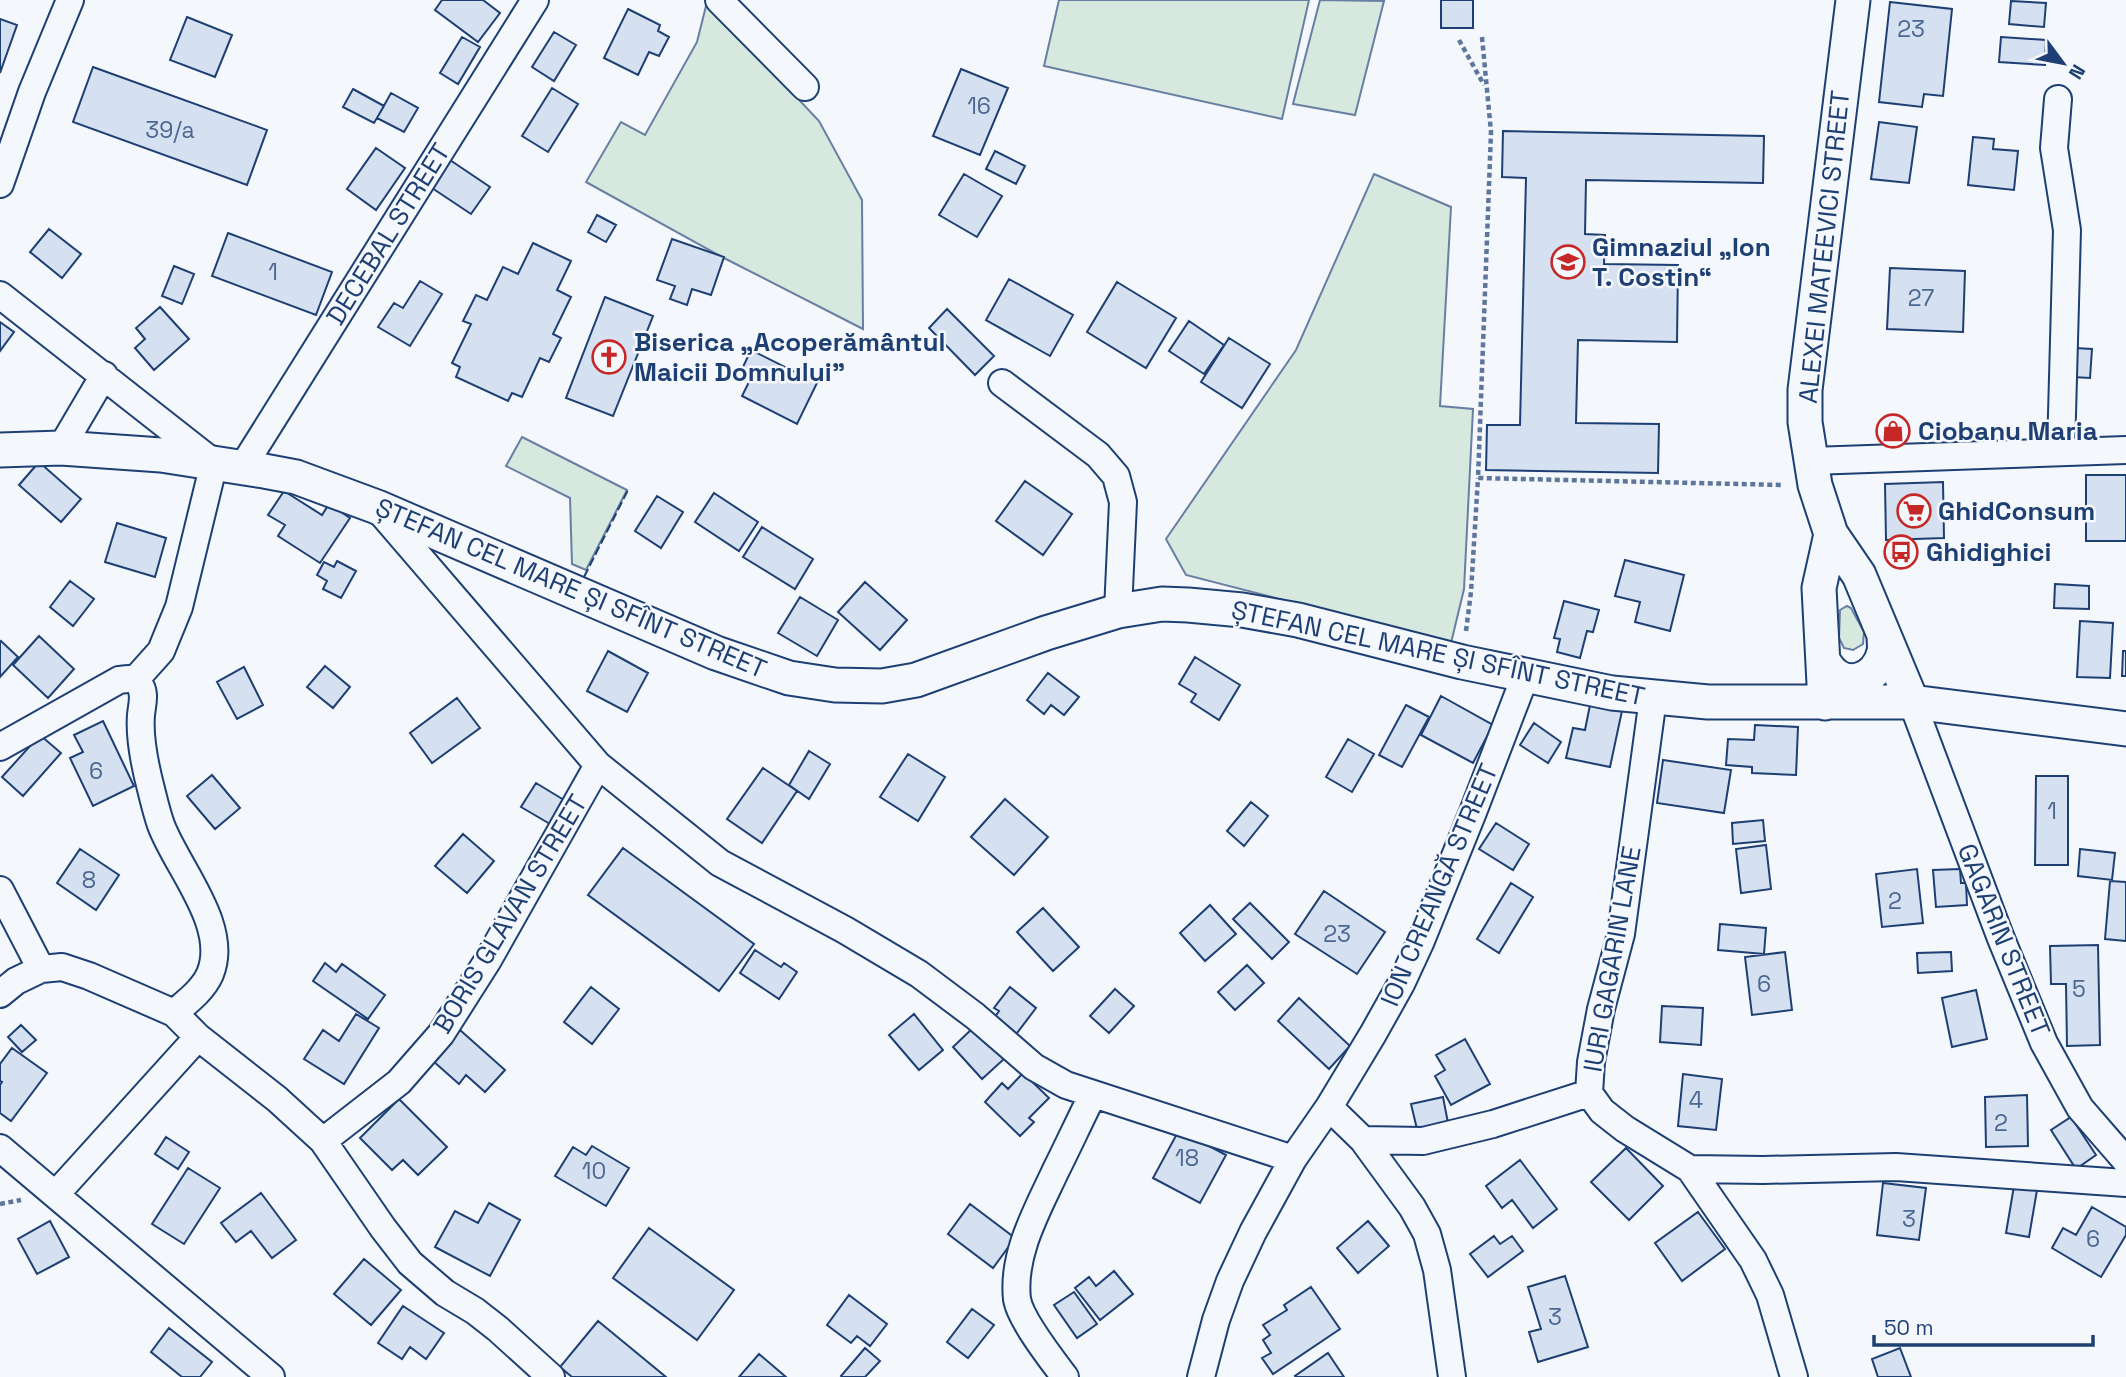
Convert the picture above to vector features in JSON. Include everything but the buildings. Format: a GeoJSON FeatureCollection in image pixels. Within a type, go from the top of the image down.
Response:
{"type":"FeatureCollection","features":[{"type":"Feature","properties":{"kind":"street"},"geometry":{"type":"LineString","coordinates":[[0,184],[32,92],[70,0]]}},
{"type":"Feature","properties":{"kind":"street","name":"DECEBAL STREET"},"geometry":{"type":"LineString","coordinates":[[228,466],[535,0]]}},
{"type":"Feature","properties":{"kind":"street"},"geometry":{"type":"LineString","coordinates":[[719,0],[805,87]]}},
{"type":"Feature","properties":{"kind":"street","name":"ALEXEI MATEEVICI STREET"},"geometry":{"type":"LineString","coordinates":[[1853,0],[1805,390],[1805,422],[1813,473],[1831,534],[1858,575],[1912,702]]}},
{"type":"Feature","properties":{"kind":"street"},"geometry":{"type":"LineString","coordinates":[[2058,99],[2054,148],[2067,230],[2061,452]]}},
{"type":"Feature","properties":{"kind":"street","name":"ȘTEFAN CEL MARE ȘI SFÎNT STREET"},"geometry":{"type":"LineString","coordinates":[[0,295],[228,466]]}},
{"type":"Feature","properties":{"kind":"street"},"geometry":{"type":"LineString","coordinates":[[61,448],[104,375]]}},
{"type":"Feature","properties":{"kind":"street"},"geometry":{"type":"LineString","coordinates":[[1002,383],[1098,455],[1116,476],[1123,502],[1118,611]]}},
{"type":"Feature","properties":{"kind":"street","name":"ȘTEFAN CEL MARE ȘI SFÎNT STREET"},"geometry":{"type":"LineString","coordinates":[[0,450],[61,448],[161,455],[296,477],[377,507],[716,653],[789,678],[835,685],[882,686],[916,680],[1046,633],[1118,611],[1162,604],[1241,610],[1298,620],[1462,662],[1612,693],[1708,702],[1912,702],[2126,729]]}},
{"type":"Feature","properties":{"kind":"street"},"geometry":{"type":"LineString","coordinates":[[1813,473],[2061,452],[2126,450]]}},
{"type":"Feature","properties":{"kind":"street"},"geometry":{"type":"LineString","coordinates":[[135,680],[161,651],[228,466]]}},
{"type":"Feature","properties":{"kind":"street"},"geometry":{"type":"LineString","coordinates":[[377,507],[598,765],[720,863],[845,930],[919,974],[975,1016],[1034,1067],[1066,1085],[1293,1159]]}},
{"type":"Feature","properties":{"kind":"street"},"geometry":{"type":"LineString","coordinates":[[1825,703],[1819,588],[1831,534]]}},
{"type":"Feature","properties":{"kind":"street"},"geometry":{"type":"LineString","coordinates":[[1823,656],[1827,668],[1835,676],[1844,681],[1863,679],[1881,659],[1884,635]]}},
{"type":"Feature","properties":{"kind":"street","name":"ION CREANGĂ STREET"},"geometry":{"type":"LineString","coordinates":[[1201,1377],[1216,1320],[1230,1281],[1253,1232],[1293,1159],[1329,1107],[1401,984],[1420,943],[1526,674]]}},
{"type":"Feature","properties":{"kind":"street"},"geometry":{"type":"LineString","coordinates":[[0,747],[119,680],[128,678],[140,685],[144,694],[141,716],[148,777],[161,825],[197,893],[212,932],[213,955],[210,973],[197,993],[174,1013]]}},
{"type":"Feature","properties":{"kind":"street","name":"IURI GAGARIN LANE"},"geometry":{"type":"LineString","coordinates":[[1653,698],[1621,934],[1601,1009],[1591,1062],[1589,1093],[1602,1111],[1625,1129],[1690,1169],[1713,1199],[1759,1271],[1770,1295],[1794,1377]]}},
{"type":"Feature","properties":{"kind":"street","name":"GAGARIN STREET"},"geometry":{"type":"LineString","coordinates":[[1912,702],[2000,936],[2044,1043],[2080,1108],[2126,1161]]}},
{"type":"Feature","properties":{"kind":"street","name":"BORIS GLAVAN STREET"},"geometry":{"type":"LineString","coordinates":[[323,1142],[399,1082],[440,1034],[488,960],[598,765]]}},
{"type":"Feature","properties":{"kind":"street"},"geometry":{"type":"LineString","coordinates":[[0,890],[41,969]]}},
{"type":"Feature","properties":{"kind":"street"},"geometry":{"type":"LineString","coordinates":[[0,994],[16,981],[41,969],[62,967],[174,1013],[198,1037],[277,1099],[323,1142],[410,1263],[445,1293],[498,1329],[551,1377]]}},
{"type":"Feature","properties":{"kind":"street"},"geometry":{"type":"LineString","coordinates":[[56,1194],[198,1037]]}},
{"type":"Feature","properties":{"kind":"street"},"geometry":{"type":"LineString","coordinates":[[1363,1140],[1423,1141],[1493,1124],[1589,1093]]}},
{"type":"Feature","properties":{"kind":"street"},"geometry":{"type":"LineString","coordinates":[[1065,1377],[1031,1328],[1017,1302],[1018,1277],[1023,1247],[1037,1210],[1093,1094]]}},
{"type":"Feature","properties":{"kind":"street"},"geometry":{"type":"LineString","coordinates":[[1329,1107],[1363,1140],[1412,1206],[1427,1234],[1437,1270],[1452,1377]]}},
{"type":"Feature","properties":{"kind":"street"},"geometry":{"type":"LineString","coordinates":[[0,1147],[271,1377]]}},
{"type":"Feature","properties":{"kind":"street"},"geometry":{"type":"LineString","coordinates":[[1690,1169],[1896,1167],[2126,1182]]}},
{"type":"Feature","properties":{"kind":"path"},"geometry":{"type":"LineString","coordinates":[[1462,662],[1471,592],[1478,478],[1491,132],[1482,37]]}},
{"type":"Feature","properties":{"kind":"path"},"geometry":{"type":"LineString","coordinates":[[1459,40],[1486,89]]}},
{"type":"Feature","properties":{"kind":"path"},"geometry":{"type":"LineString","coordinates":[[1478,478],[1813,473]]}},
{"type":"Feature","properties":{"kind":"shaded area"},"geometry":{"type":"Polygon","coordinates":[[[1059,0],[1309,0],[1282,119],[1044,66],[1059,0]]]}},
{"type":"Feature","properties":{"kind":"shaded area"},"geometry":{"type":"Polygon","coordinates":[[[1320,0],[1384,1],[1355,115],[1293,104],[1320,0]]]}},
{"type":"Feature","properties":{"kind":"shaded area"},"geometry":{"type":"Polygon","coordinates":[[[707,2],[819,121],[862,200],[863,329],[722,257],[586,182],[621,122],[645,135],[697,42],[707,2]]]}},
{"type":"Feature","properties":{"kind":"shaded area"},"geometry":{"type":"Polygon","coordinates":[[[1374,174],[1451,207],[1440,406],[1473,409],[1464,589],[1451,643],[1186,575],[1166,539],[1296,350],[1374,174]]]}},
{"type":"Feature","properties":{"kind":"shaded area"},"geometry":{"type":"Polygon","coordinates":[[[522,437],[627,490],[586,570],[572,564],[570,498],[506,466],[522,437]]]}},
{"type":"Feature","properties":{"kind":"shaded area"},"geometry":{"type":"Polygon","coordinates":[[[1847,606],[1851,608],[1864,632],[1863,644],[1853,650],[1844,648],[1839,638],[1840,610],[1847,606]]]}},
{"type":"Feature","properties":{"kind":"fence"},"geometry":{"type":"LineString","coordinates":[[584,577],[628,490]]}},
{"type":"Feature","properties":{"kind":"place","name":"Gimnaziul „Ion T. Costin“"},"geometry":{"type":"Point","coordinates":[1568,262]}},
{"type":"Feature","properties":{"kind":"place","name":"Biserica „Acoperământul Maicii Domnului”"},"geometry":{"type":"Point","coordinates":[609,357]}},
{"type":"Feature","properties":{"kind":"place","name":"Ciobanu Maria"},"geometry":{"type":"Point","coordinates":[1893,431]}},
{"type":"Feature","properties":{"kind":"place","name":"GhidConsum"},"geometry":{"type":"Point","coordinates":[1914,511]}},
{"type":"Feature","properties":{"kind":"place","name":"Ghidighici"},"geometry":{"type":"Point","coordinates":[1901,552]}}]}
